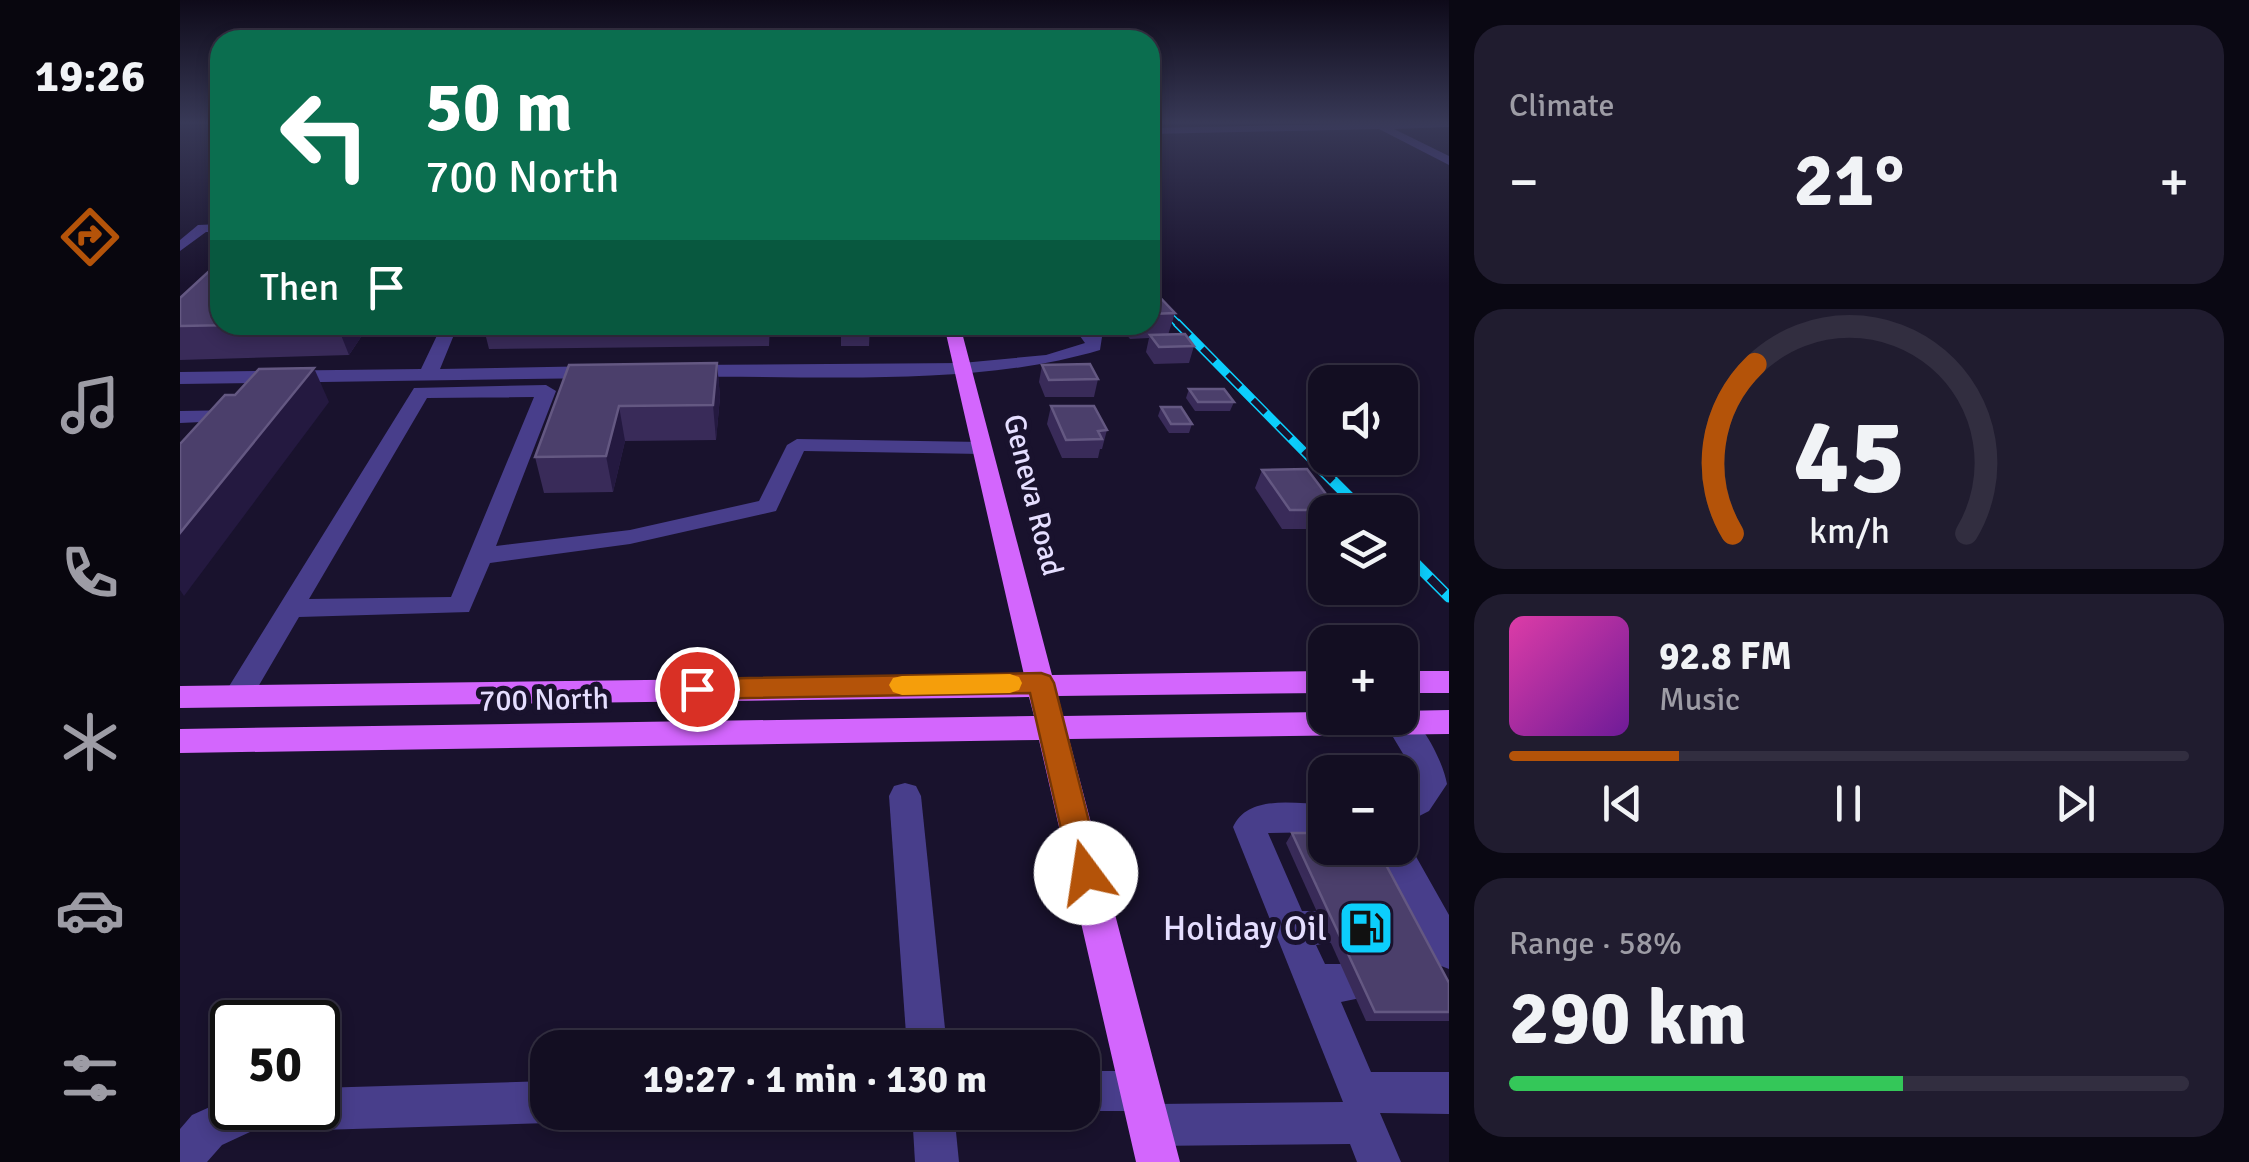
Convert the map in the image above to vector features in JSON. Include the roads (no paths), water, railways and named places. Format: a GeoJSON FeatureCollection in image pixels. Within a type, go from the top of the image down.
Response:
{"type":"FeatureCollection","features":[{"type":"Feature","properties":{"kind":"main road","name":"Geneva Road"},"geometry":{"type":"LineString","coordinates":[[954,335],[1050,727]]}},
{"type":"Feature","properties":{"kind":"main road","name":"700 North"},"geometry":{"type":"LineString","coordinates":[[180,698],[1308,682]]}},
{"type":"Feature","properties":{"kind":"main road"},"geometry":{"type":"LineString","coordinates":[[1418,682],[1449,682]]}},
{"type":"Feature","properties":{"kind":"main road","name":"700 North"},"geometry":{"type":"LineString","coordinates":[[1418,722],[1449,722]]}},
{"type":"Feature","properties":{"kind":"main road","name":"700 North"},"geometry":{"type":"LineString","coordinates":[[180,740],[1308,723]]}},
{"type":"Feature","properties":{"kind":"main road"},"geometry":{"type":"LineString","coordinates":[[1050,727],[1149,1126]]}},
{"type":"Feature","properties":{"kind":"street"},"geometry":{"type":"LineString","coordinates":[[180,247],[203,228],[210,228]]}},
{"type":"Feature","properties":{"kind":"street"},"geometry":{"type":"LineString","coordinates":[[428,374],[446,335]]}},
{"type":"Feature","properties":{"kind":"street"},"geometry":{"type":"LineString","coordinates":[[666,371],[962,368],[1075,355],[1094,346],[1091,335]]}},
{"type":"Feature","properties":{"kind":"street"},"geometry":{"type":"LineString","coordinates":[[180,378],[626,372]]}},
{"type":"Feature","properties":{"kind":"street"},"geometry":{"type":"LineString","coordinates":[[180,416],[260,407],[288,377]]}},
{"type":"Feature","properties":{"kind":"street"},"geometry":{"type":"LineString","coordinates":[[238,696],[421,392],[546,391],[460,606],[294,608]]}},
{"type":"Feature","properties":{"kind":"street"},"geometry":{"type":"LineString","coordinates":[[480,556],[630,537],[768,506],[797,445],[982,448]]}},
{"type":"Feature","properties":{"kind":"street"},"geometry":{"type":"LineString","coordinates":[[1408,735],[1430,770],[1431,784],[1418,801]]}},
{"type":"Feature","properties":{"kind":"street"},"geometry":{"type":"LineString","coordinates":[[905,796],[925,1030]]}},
{"type":"Feature","properties":{"kind":"street"},"geometry":{"type":"LineString","coordinates":[[1308,818],[1255,819],[1249,827],[1314,984],[1379,1162]]}},
{"type":"Feature","properties":{"kind":"street"},"geometry":{"type":"LineString","coordinates":[[1394,868],[1434,954]]}},
{"type":"Feature","properties":{"kind":"street"},"geometry":{"type":"LineString","coordinates":[[1270,879],[1308,879]]}},
{"type":"Feature","properties":{"kind":"street"},"geometry":{"type":"LineString","coordinates":[[1291,928],[1332,928]]}},
{"type":"Feature","properties":{"kind":"street"},"geometry":{"type":"LineString","coordinates":[[1314,984],[1357,983]]}},
{"type":"Feature","properties":{"kind":"street"},"geometry":{"type":"LineString","coordinates":[[1100,1100],[1149,1126],[1361,1108],[1449,1093]]}},
{"type":"Feature","properties":{"kind":"street"},"geometry":{"type":"LineString","coordinates":[[180,1161],[208,1130],[248,1111],[530,1103]]}},
{"type":"Feature","properties":{"kind":"street"},"geometry":{"type":"LineString","coordinates":[[934,1130],[937,1162]]}},
{"type":"Feature","properties":{"kind":"railway"},"geometry":{"type":"LineString","coordinates":[[1160,306],[1177,323]]}},
{"type":"Feature","properties":{"kind":"railway"},"geometry":{"type":"LineString","coordinates":[[1177,323],[1308,456]]}},
{"type":"Feature","properties":{"kind":"railway"},"geometry":{"type":"LineString","coordinates":[[1327,475],[1347,495]]}},
{"type":"Feature","properties":{"kind":"railway"},"geometry":{"type":"LineString","coordinates":[[1418,566],[1449,597]]}},
{"type":"Feature","properties":{"kind":"place","name":"Holiday Oil"},"geometry":{"type":"Point","coordinates":[1366,928]}}]}
